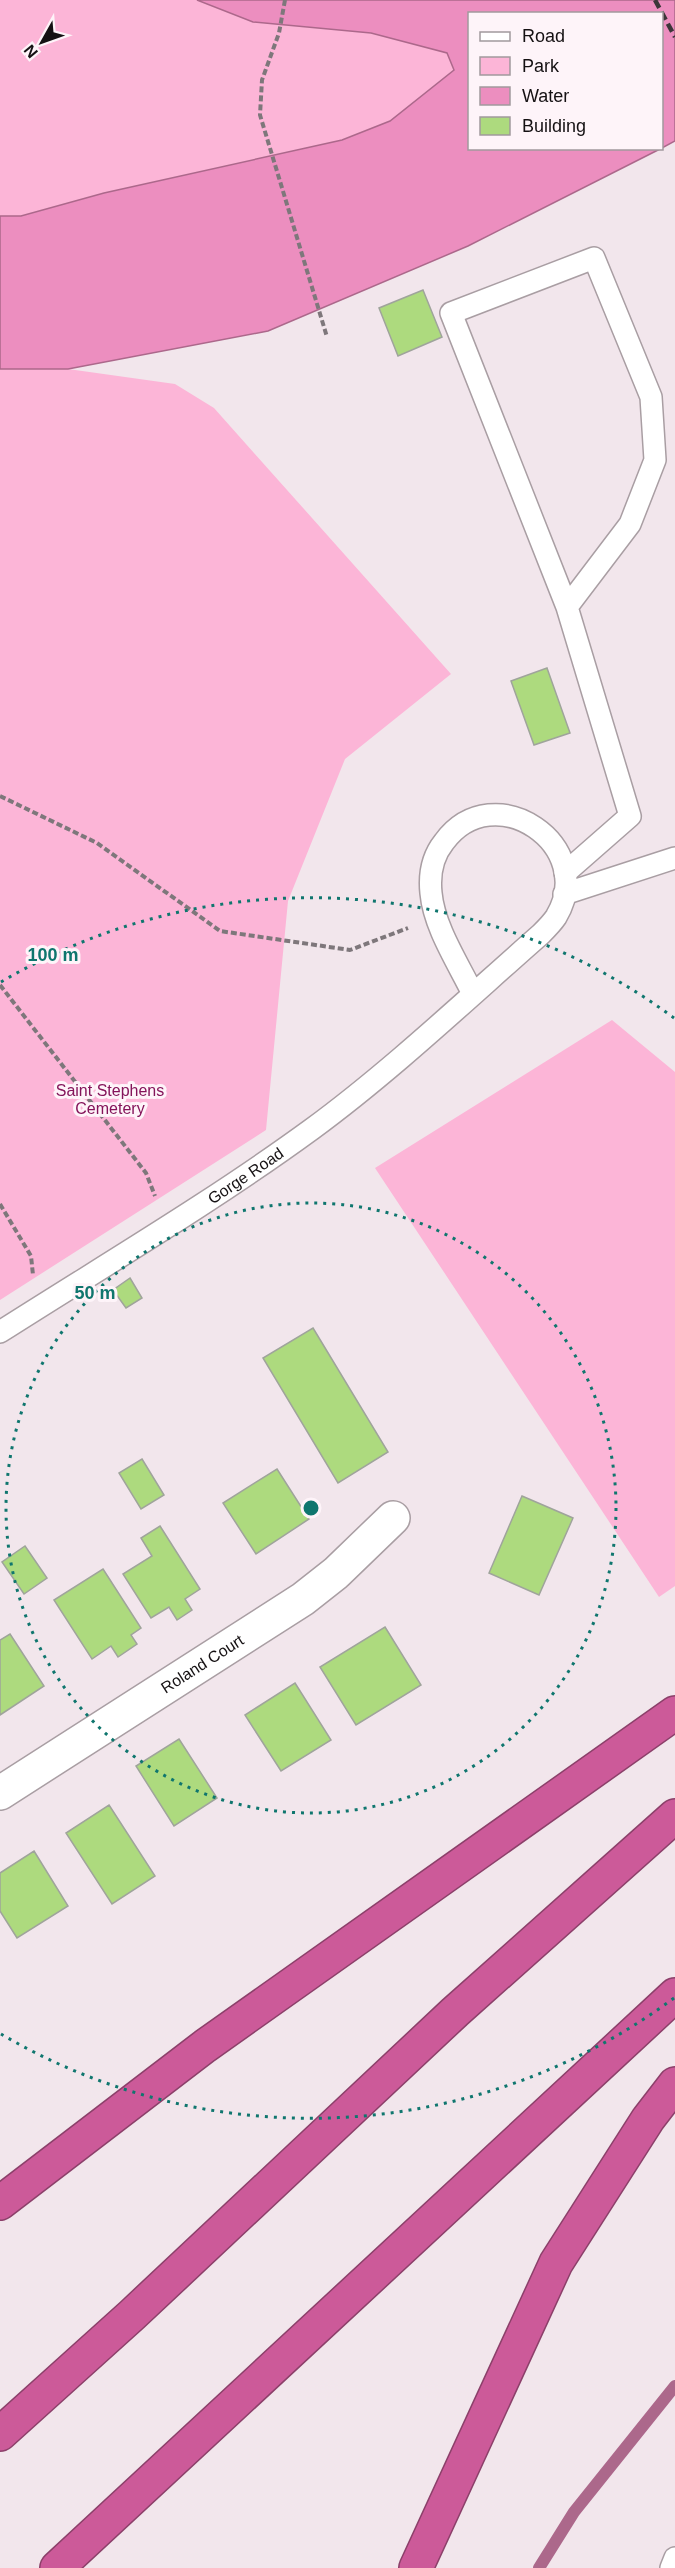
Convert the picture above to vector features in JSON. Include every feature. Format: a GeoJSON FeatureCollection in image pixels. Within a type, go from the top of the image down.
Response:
{"type":"FeatureCollection","features":[{"type":"Feature","properties":{"kind":"highway"},"geometry":{"type":"LineString","coordinates":[[0,2203],[206,2046],[675,1713]]}},
{"type":"Feature","properties":{"kind":"highway"},"geometry":{"type":"LineString","coordinates":[[0,2434],[132,2315],[446,2020],[675,1816]]}},
{"type":"Feature","properties":{"kind":"highway"},"geometry":{"type":"LineString","coordinates":[[57,2568],[675,1995]]}},
{"type":"Feature","properties":{"kind":"highway"},"geometry":{"type":"LineString","coordinates":[[416,2568],[556,2263],[648,2119],[675,2084]]}},
{"type":"Feature","properties":{"kind":"street","name":"Roland Court"},"geometry":{"type":"LineString","coordinates":[[0,1793],[303,1599],[336,1573],[393,1518]]}},
{"type":"Feature","properties":{"kind":"lane"},"geometry":{"type":"LineString","coordinates":[[565,873],[630,816],[567,607],[451,313],[594,258],[651,397],[655,460],[630,524],[567,607]]}},
{"type":"Feature","properties":{"kind":"lane","name":"Gorge Road"},"geometry":{"type":"LineString","coordinates":[[0,1332],[314,1128],[472,994],[541,934],[556,916],[564,894],[565,873],[559,852],[546,835],[529,822],[509,815],[487,814],[467,821],[449,834],[437,850],[430,871],[430,894],[437,918],[472,994]]}},
{"type":"Feature","properties":{"kind":"lane"},"geometry":{"type":"LineString","coordinates":[[564,894],[675,858]]}},
{"type":"Feature","properties":{"kind":"lane"},"geometry":{"type":"LineString","coordinates":[[671,2568],[675,2558]]}},
{"type":"Feature","properties":{"kind":"path"},"geometry":{"type":"LineString","coordinates":[[285,0],[279,33],[262,80],[260,115],[327,337]]}},
{"type":"Feature","properties":{"kind":"path"},"geometry":{"type":"LineString","coordinates":[[0,796],[97,843],[220,931],[350,950],[437,918]]}},
{"type":"Feature","properties":{"kind":"path"},"geometry":{"type":"LineString","coordinates":[[0,985],[146,1173],[158,1203],[151,1236]]}},
{"type":"Feature","properties":{"kind":"path"},"geometry":{"type":"LineString","coordinates":[[0,1204],[31,1256],[34,1285],[22,1318]]}},
{"type":"Feature","properties":{"kind":"green space"},"geometry":{"type":"Polygon","coordinates":[[[0,0],[197,0],[253,22],[371,33],[447,53],[454,70],[390,121],[342,140],[104,193],[21,216],[0,216],[0,0]]]}},
{"type":"Feature","properties":{"kind":"green space","name":"Saint Stephens Cemetery"},"geometry":{"type":"Polygon","coordinates":[[[0,369],[68,369],[175,384],[214,408],[451,674],[345,759],[288,901],[266,1130],[0,1300],[0,369]]]}},
{"type":"Feature","properties":{"kind":"green space"},"geometry":{"type":"Polygon","coordinates":[[[612,1020],[675,1072],[675,1586],[659,1597],[375,1168],[612,1020]]]}},
{"type":"Feature","properties":{"kind":"water"},"geometry":{"type":"Polygon","coordinates":[[[197,0],[675,0],[675,141],[663,147],[663,12],[468,12],[468,150],[658,150],[468,246],[268,331],[68,369],[0,369],[0,216],[21,216],[104,193],[342,140],[390,121],[454,70],[447,53],[371,33],[253,22],[197,0]]]}},
{"type":"Feature","properties":{"kind":"building"},"geometry":{"type":"Polygon","coordinates":[[[423,290],[442,337],[398,356],[379,308],[423,290]]]}},
{"type":"Feature","properties":{"kind":"building"},"geometry":{"type":"Polygon","coordinates":[[[547,668],[570,733],[534,745],[511,681],[547,668]]]}},
{"type":"Feature","properties":{"kind":"building"},"geometry":{"type":"Polygon","coordinates":[[[130,1278],[142,1298],[126,1308],[113,1290],[130,1278]]]}},
{"type":"Feature","properties":{"kind":"building"},"geometry":{"type":"Polygon","coordinates":[[[313,1328],[388,1452],[338,1483],[263,1358],[313,1328]]]}},
{"type":"Feature","properties":{"kind":"building"},"geometry":{"type":"Polygon","coordinates":[[[142,1459],[164,1495],[141,1509],[119,1473],[142,1459]]]}},
{"type":"Feature","properties":{"kind":"building"},"geometry":{"type":"Polygon","coordinates":[[[277,1469],[309,1519],[256,1554],[223,1503],[277,1469]]]}},
{"type":"Feature","properties":{"kind":"building"},"geometry":{"type":"Polygon","coordinates":[[[522,1496],[573,1518],[539,1595],[489,1573],[522,1496]]]}},
{"type":"Feature","properties":{"kind":"building"},"geometry":{"type":"Polygon","coordinates":[[[160,1526],[200,1589],[185,1599],[192,1610],[177,1620],[169,1607],[151,1618],[123,1574],[152,1556],[141,1538],[160,1526]]]}},
{"type":"Feature","properties":{"kind":"building"},"geometry":{"type":"Polygon","coordinates":[[[25,1546],[47,1578],[24,1594],[2,1562],[25,1546]]]}},
{"type":"Feature","properties":{"kind":"building"},"geometry":{"type":"Polygon","coordinates":[[[103,1569],[141,1628],[131,1635],[137,1644],[118,1657],[111,1646],[92,1659],[54,1600],[103,1569]]]}},
{"type":"Feature","properties":{"kind":"building"},"geometry":{"type":"Polygon","coordinates":[[[385,1627],[421,1685],[356,1725],[320,1667],[385,1627]]]}},
{"type":"Feature","properties":{"kind":"building"},"geometry":{"type":"Polygon","coordinates":[[[10,1634],[44,1686],[0,1715],[0,1640],[10,1634]]]}},
{"type":"Feature","properties":{"kind":"building"},"geometry":{"type":"Polygon","coordinates":[[[295,1683],[331,1740],[281,1771],[245,1715],[295,1683]]]}},
{"type":"Feature","properties":{"kind":"building"},"geometry":{"type":"Polygon","coordinates":[[[179,1739],[217,1798],[174,1826],[136,1766],[179,1739]]]}},
{"type":"Feature","properties":{"kind":"building"},"geometry":{"type":"Polygon","coordinates":[[[109,1805],[155,1876],[112,1904],[66,1833],[109,1805]]]}},
{"type":"Feature","properties":{"kind":"building"},"geometry":{"type":"Polygon","coordinates":[[[34,1851],[68,1906],[17,1938],[0,1911],[0,1873],[34,1851]]]}},
{"type":"Feature","properties":{"kind":"waterway"},"geometry":{"type":"LineString","coordinates":[[539,2568],[574,2512],[675,2386]]}},
{"type":"Feature","properties":{"kind":"railway"},"geometry":{"type":"LineString","coordinates":[[655,0],[661,12]]}},
{"type":"Feature","properties":{"kind":"railway"},"geometry":{"type":"LineString","coordinates":[[663,15],[675,37]]}}]}
